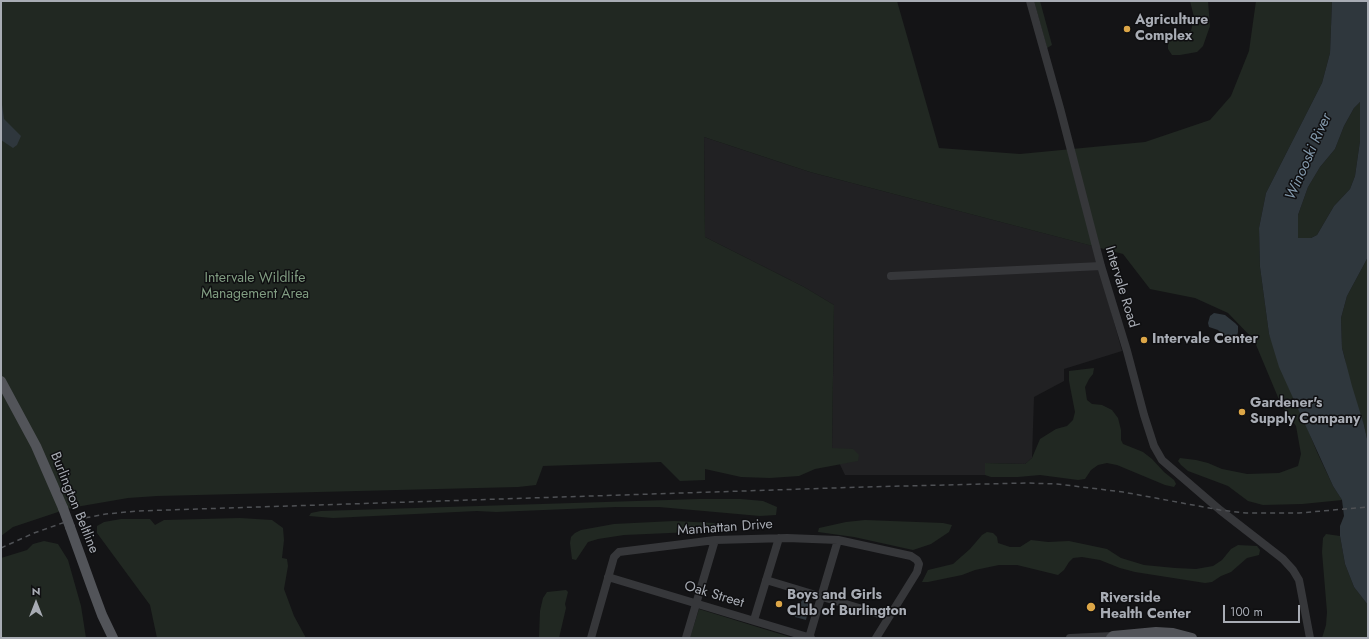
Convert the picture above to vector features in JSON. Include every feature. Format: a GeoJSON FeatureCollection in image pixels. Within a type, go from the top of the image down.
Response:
{"type":"FeatureCollection","features":[{"type":"Feature","properties":{"kind":"main road","name":"Burlington Beltline"},"geometry":{"type":"LineString","coordinates":[[1,381],[36,446],[63,508],[92,588],[113,638]]}},
{"type":"Feature","properties":{"kind":"main road"},"geometry":{"type":"LineString","coordinates":[[1112,637],[1163,632],[1192,638]]}},
{"type":"Feature","properties":{"kind":"street","name":"Intervale Road"},"geometry":{"type":"LineString","coordinates":[[1030,1],[1060,108],[1101,266],[1154,446],[1162,460],[1220,510],[1283,559],[1293,570],[1299,580],[1310,638]]}},
{"type":"Feature","properties":{"kind":"street"},"geometry":{"type":"LineString","coordinates":[[891,276],[1101,266]]}},
{"type":"Feature","properties":{"kind":"street"},"geometry":{"type":"LineString","coordinates":[[754,620],[779,538]]}},
{"type":"Feature","properties":{"kind":"street","name":"Manhattan Drive"},"geometry":{"type":"LineString","coordinates":[[591,638],[608,577],[616,555],[621,551],[715,540],[805,538],[838,540],[911,556],[917,560],[919,564],[917,572],[889,617]]}},
{"type":"Feature","properties":{"kind":"street"},"geometry":{"type":"LineString","coordinates":[[686,638],[715,540]]}},
{"type":"Feature","properties":{"kind":"street"},"geometry":{"type":"LineString","coordinates":[[810,638],[838,540]]}},
{"type":"Feature","properties":{"kind":"street","name":"Oak Street"},"geometry":{"type":"LineString","coordinates":[[608,577],[810,638]]}},
{"type":"Feature","properties":{"kind":"street"},"geometry":{"type":"LineString","coordinates":[[766,580],[889,617],[876,638]]}},
{"type":"Feature","properties":{"kind":"street"},"geometry":{"type":"LineString","coordinates":[[1070,638],[1112,637]]}},
{"type":"Feature","properties":{"kind":"shaded area"},"geometry":{"type":"Polygon","coordinates":[[[704,137],[810,172],[1093,246],[1122,351],[1064,369],[1064,381],[1034,397],[1032,458],[1025,464],[985,463],[985,475],[845,475],[832,448],[834,305],[804,287],[705,237],[704,137]]]}},
{"type":"Feature","properties":{"kind":"green space","name":"Intervale Wildlife Management Area"},"geometry":{"type":"Polygon","coordinates":[[[1,1],[897,1],[939,148],[1020,154],[1145,142],[1210,120],[1231,96],[1249,51],[1256,1],[1332,1],[1330,53],[1322,83],[1266,193],[1259,228],[1260,267],[1269,334],[1317,452],[1333,486],[1342,500],[1302,504],[1263,505],[1248,501],[1228,486],[1188,471],[1178,461],[1180,458],[1196,460],[1222,469],[1247,474],[1279,473],[1298,466],[1301,454],[1296,426],[1280,402],[1254,340],[1228,313],[1195,298],[1150,289],[1123,254],[810,172],[704,137],[705,237],[804,287],[834,305],[832,448],[853,449],[859,455],[858,461],[815,469],[799,476],[770,478],[741,477],[705,469],[705,480],[680,481],[661,462],[543,466],[536,485],[518,487],[128,498],[70,508],[13,527],[1,536],[1,1]]]}},
{"type":"Feature","properties":{"kind":"green space"},"geometry":{"type":"Polygon","coordinates":[[[1034,1],[1040,1],[1052,45],[1047,48],[1034,1]]]}},
{"type":"Feature","properties":{"kind":"green space"},"geometry":{"type":"Polygon","coordinates":[[[1190,1],[1208,1],[1210,26],[1203,46],[1197,52],[1172,55],[1168,49],[1168,39],[1177,33],[1191,31],[1194,17],[1190,1]]]}},
{"type":"Feature","properties":{"kind":"green space"},"geometry":{"type":"Polygon","coordinates":[[[1360,102],[1360,141],[1355,176],[1350,189],[1334,206],[1317,235],[1311,238],[1298,238],[1298,215],[1308,187],[1320,167],[1335,149],[1344,126],[1354,108],[1360,102]]]}},
{"type":"Feature","properties":{"kind":"green space"},"geometry":{"type":"Polygon","coordinates":[[[1368,257],[1368,443],[1364,425],[1348,388],[1345,359],[1342,348],[1341,318],[1347,296],[1368,257]]]}},
{"type":"Feature","properties":{"kind":"green space"},"geometry":{"type":"Polygon","coordinates":[[[1094,368],[1093,374],[1085,387],[1087,400],[1092,404],[1102,405],[1112,410],[1118,418],[1121,430],[1121,440],[1123,444],[1143,452],[1152,459],[1174,480],[1176,484],[1174,487],[1165,485],[1117,465],[1107,463],[1098,465],[1091,470],[1085,479],[1078,480],[1040,475],[991,477],[985,475],[985,463],[1025,464],[1032,458],[1040,439],[1056,429],[1067,426],[1073,420],[1075,412],[1069,381],[1069,371],[1094,368]]]}},
{"type":"Feature","properties":{"kind":"green space"},"geometry":{"type":"Polygon","coordinates":[[[741,499],[763,501],[777,507],[776,515],[760,516],[659,507],[616,507],[496,512],[477,511],[333,518],[309,516],[311,513],[321,511],[741,499]]]}},
{"type":"Feature","properties":{"kind":"green space"},"geometry":{"type":"Polygon","coordinates":[[[240,518],[272,520],[283,528],[284,540],[282,558],[287,559],[288,566],[284,589],[294,616],[306,638],[157,638],[150,605],[97,533],[97,526],[104,522],[121,519],[150,519],[155,525],[164,520],[240,518]]]}},
{"type":"Feature","properties":{"kind":"green space"},"geometry":{"type":"Polygon","coordinates":[[[865,520],[943,523],[952,525],[949,532],[931,544],[913,550],[854,537],[818,532],[819,528],[846,522],[865,520]]]}},
{"type":"Feature","properties":{"kind":"green space"},"geometry":{"type":"Polygon","coordinates":[[[674,521],[714,523],[720,527],[715,531],[624,535],[598,539],[588,542],[576,560],[572,559],[570,543],[571,537],[581,530],[614,524],[674,521]]]}},
{"type":"Feature","properties":{"kind":"green space"},"geometry":{"type":"Polygon","coordinates":[[[987,532],[993,533],[997,537],[998,543],[1010,547],[1020,547],[1031,540],[1048,542],[1069,541],[1107,549],[1121,558],[1144,565],[1175,568],[1196,569],[1213,566],[1222,560],[1231,549],[1238,545],[1257,546],[1260,550],[1259,555],[1247,558],[1231,572],[1212,582],[1205,583],[1135,572],[1100,560],[1082,557],[1073,558],[1058,575],[1017,565],[999,565],[975,570],[962,575],[922,582],[928,570],[953,564],[970,549],[982,535],[987,532]]]}},
{"type":"Feature","properties":{"kind":"green space"},"geometry":{"type":"Polygon","coordinates":[[[1326,534],[1340,536],[1345,564],[1354,587],[1368,605],[1368,638],[1322,638],[1326,625],[1327,612],[1322,552],[1323,538],[1326,534]]]}},
{"type":"Feature","properties":{"kind":"green space"},"geometry":{"type":"Polygon","coordinates":[[[44,541],[58,544],[68,560],[81,606],[86,638],[1,638],[1,558],[27,550],[33,544],[44,541]]]}},
{"type":"Feature","properties":{"kind":"green space"},"geometry":{"type":"Polygon","coordinates":[[[566,590],[568,592],[565,604],[566,608],[559,638],[539,638],[540,611],[543,598],[547,592],[566,590]]]}},
{"type":"Feature","properties":{"kind":"green space"},"geometry":{"type":"Polygon","coordinates":[[[699,609],[793,638],[690,638],[699,609]]]}},
{"type":"Feature","properties":{"kind":"water","name":"Winooski River"},"geometry":{"type":"Polygon","coordinates":[[[1332,1],[1368,1],[1368,257],[1347,296],[1341,318],[1342,348],[1368,443],[1368,605],[1354,587],[1345,564],[1340,536],[1340,526],[1344,516],[1342,500],[1333,486],[1279,367],[1269,334],[1260,267],[1259,228],[1266,193],[1322,83],[1330,53],[1332,1]],[[1360,102],[1354,108],[1344,126],[1335,149],[1320,167],[1308,187],[1298,215],[1298,238],[1311,238],[1317,235],[1334,206],[1350,189],[1355,176],[1360,141],[1360,102]]]}},
{"type":"Feature","properties":{"kind":"water"},"geometry":{"type":"Polygon","coordinates":[[[1,97],[4,119],[21,136],[17,145],[13,148],[1,140],[1,97]]]}},
{"type":"Feature","properties":{"kind":"water"},"geometry":{"type":"Polygon","coordinates":[[[1214,313],[1225,315],[1238,326],[1237,336],[1226,339],[1218,330],[1209,327],[1208,323],[1210,316],[1214,313]]]}},
{"type":"Feature","properties":{"kind":"water"},"geometry":{"type":"Polygon","coordinates":[[[802,600],[810,602],[806,620],[795,617],[802,600]]]}},
{"type":"Feature","properties":{"kind":"railway"},"geometry":{"type":"LineString","coordinates":[[1,548],[34,533],[68,521],[106,514],[137,511],[864,487],[1026,483],[1057,484],[1123,492],[1220,510],[1246,513],[1299,513],[1368,507]]}},
{"type":"Feature","properties":{"kind":"place","name":"Agriculture Complex"},"geometry":{"type":"Point","coordinates":[1127,29]}},
{"type":"Feature","properties":{"kind":"place","name":"Intervale Center"},"geometry":{"type":"Point","coordinates":[1144,340]}},
{"type":"Feature","properties":{"kind":"place","name":"Gardener's Supply Company"},"geometry":{"type":"Point","coordinates":[1242,412]}},
{"type":"Feature","properties":{"kind":"place","name":"Boys and Girls Club of Burlington"},"geometry":{"type":"Point","coordinates":[779,604]}},
{"type":"Feature","properties":{"kind":"place","name":"Riverside Health Center"},"geometry":{"type":"Point","coordinates":[1091,607]}}]}
